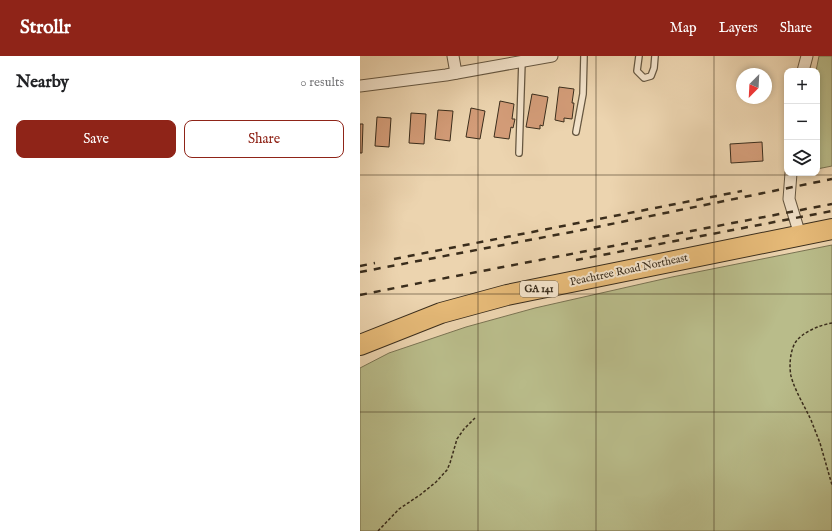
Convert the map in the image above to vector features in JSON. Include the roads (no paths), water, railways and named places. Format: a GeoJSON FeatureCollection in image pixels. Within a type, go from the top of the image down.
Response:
{"type":"FeatureCollection","features":[{"type":"Feature","properties":{"kind":"highway","name":"Peachtree Road Northeast"},"geometry":{"type":"LineString","coordinates":[[360,345],[441,313],[507,295],[832,229]]}},
{"type":"Feature","properties":{"kind":"street"},"geometry":{"type":"LineString","coordinates":[[454,56],[456,73]]}},
{"type":"Feature","properties":{"kind":"street"},"geometry":{"type":"LineString","coordinates":[[360,86],[456,73],[552,56]]}},
{"type":"Feature","properties":{"kind":"street"},"geometry":{"type":"LineString","coordinates":[[804,68],[806,56]]}},
{"type":"Feature","properties":{"kind":"street"},"geometry":{"type":"LineString","coordinates":[[791,176],[789,200],[800,235]]}},
{"type":"Feature","properties":{"kind":"lane"},"geometry":{"type":"LineString","coordinates":[[576,132],[583,94],[584,56]]}},
{"type":"Feature","properties":{"kind":"lane"},"geometry":{"type":"LineString","coordinates":[[639,56],[637,71],[644,78],[651,76],[654,68],[655,56]]}},
{"type":"Feature","properties":{"kind":"lane"},"geometry":{"type":"LineString","coordinates":[[519,153],[522,61]]}},
{"type":"Feature","properties":{"kind":"railway"},"geometry":{"type":"LineString","coordinates":[[360,272],[582,230],[832,179]]}},
{"type":"Feature","properties":{"kind":"railway"},"geometry":{"type":"LineString","coordinates":[[394,259],[742,191]]}},
{"type":"Feature","properties":{"kind":"railway"},"geometry":{"type":"LineString","coordinates":[[360,295],[832,204]]}},
{"type":"Feature","properties":{"kind":"railway"},"geometry":{"type":"LineString","coordinates":[[576,260],[832,211]]}},
{"type":"Feature","properties":{"kind":"railway"},"geometry":{"type":"LineString","coordinates":[[360,266],[375,263]]}}]}
